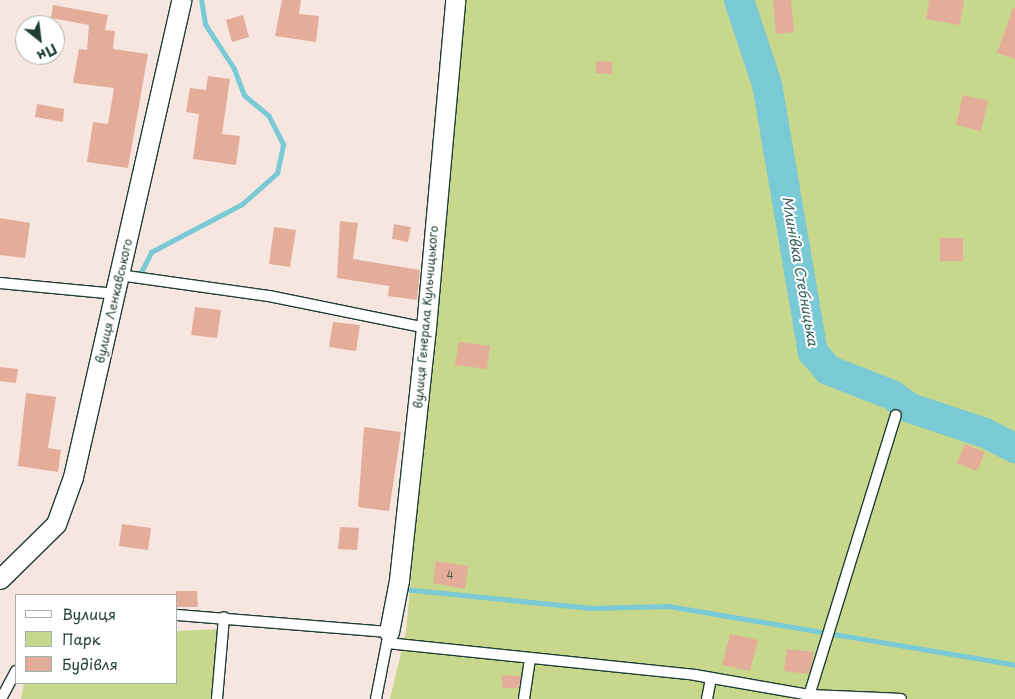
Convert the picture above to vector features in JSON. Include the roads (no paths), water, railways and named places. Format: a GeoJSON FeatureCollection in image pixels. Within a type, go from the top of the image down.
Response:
{"type":"FeatureCollection","features":[{"type":"Feature","properties":{"kind":"street","name":"вулиця Ленкавського"},"geometry":{"type":"LineString","coordinates":[[0,579],[56,524],[74,477],[181,0]]}},
{"type":"Feature","properties":{"kind":"street","name":"вулиця Генерала Кульчицького"},"geometry":{"type":"LineString","coordinates":[[388,638],[400,580],[426,328],[455,0]]}},
{"type":"Feature","properties":{"kind":"lane"},"geometry":{"type":"LineString","coordinates":[[119,275],[268,296],[426,328]]}},
{"type":"Feature","properties":{"kind":"lane"},"geometry":{"type":"LineString","coordinates":[[0,282],[116,294]]}},
{"type":"Feature","properties":{"kind":"lane"},"geometry":{"type":"LineString","coordinates":[[809,697],[896,415]]}},
{"type":"Feature","properties":{"kind":"lane"},"geometry":{"type":"LineString","coordinates":[[178,615],[224,617],[530,659],[711,678],[809,697],[901,699]]}},
{"type":"Feature","properties":{"kind":"lane"},"geometry":{"type":"LineString","coordinates":[[217,699],[224,617]]}},
{"type":"Feature","properties":{"kind":"lane"},"geometry":{"type":"LineString","coordinates":[[376,699],[388,638]]}},
{"type":"Feature","properties":{"kind":"lane"},"geometry":{"type":"LineString","coordinates":[[524,699],[530,659]]}},
{"type":"Feature","properties":{"kind":"lane"},"geometry":{"type":"LineString","coordinates":[[1,699],[15,674]]}},
{"type":"Feature","properties":{"kind":"lane"},"geometry":{"type":"LineString","coordinates":[[706,699],[711,678]]}},
{"type":"Feature","properties":{"kind":"waterway"},"geometry":{"type":"LineString","coordinates":[[140,274],[151,252],[242,204],[277,173],[283,144],[269,116],[244,95],[233,67],[205,24],[201,0]]}},
{"type":"Feature","properties":{"kind":"waterway","name":"Млинівка Стебницька"},"geometry":{"type":"LineString","coordinates":[[739,0],[767,84],[813,352],[828,370],[892,395],[910,408],[985,433],[1015,448]]}},
{"type":"Feature","properties":{"kind":"waterway"},"geometry":{"type":"LineString","coordinates":[[403,589],[591,608],[668,606],[1015,665]]}}]}
